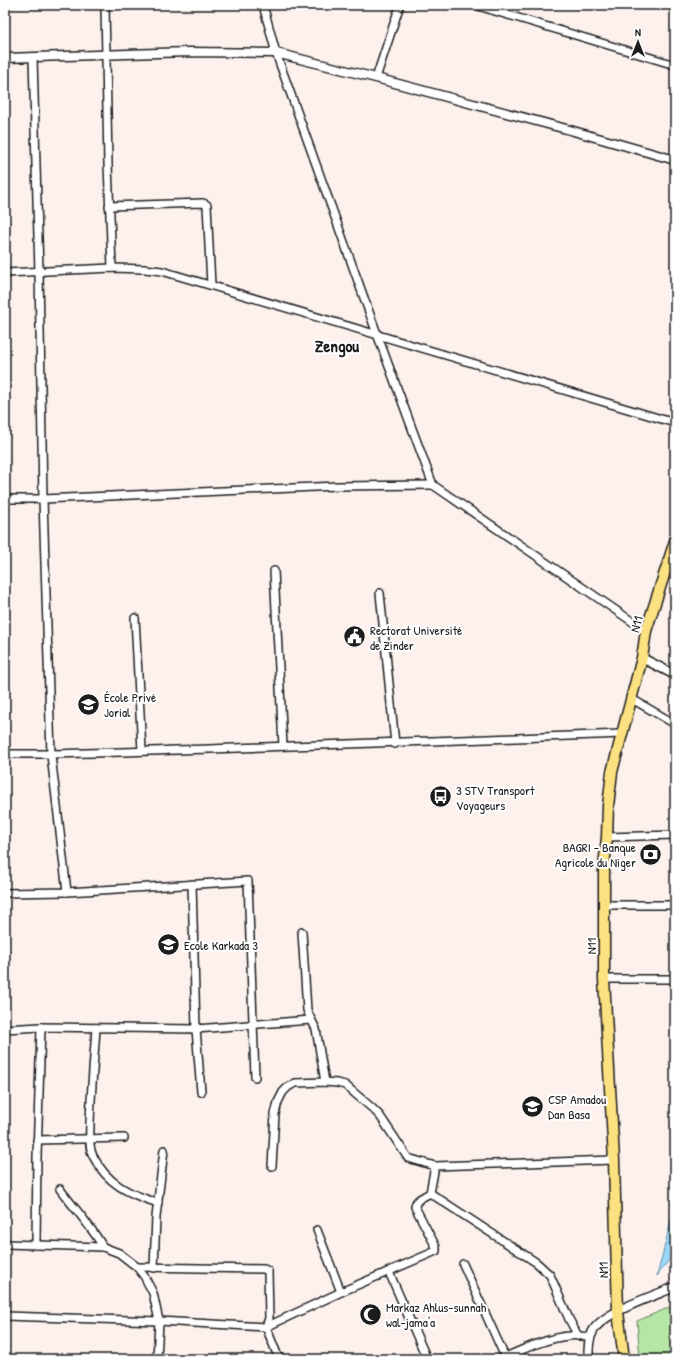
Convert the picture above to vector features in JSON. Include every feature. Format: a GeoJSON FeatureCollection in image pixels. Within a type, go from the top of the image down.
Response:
{"type":"FeatureCollection","features":[{"type":"Feature","properties":{"kind":"main road","name":"N11"},"geometry":{"type":"LineString","coordinates":[[624,1359],[618,1312],[614,1160],[604,979],[604,868],[611,779],[621,734],[632,699],[642,658],[646,631],[675,541]]}},
{"type":"Feature","properties":{"kind":"street"},"geometry":{"type":"LineString","coordinates":[[105,5],[105,56],[112,268]]}},
{"type":"Feature","properties":{"kind":"street"},"geometry":{"type":"LineString","coordinates":[[263,5],[276,53],[433,485]]}},
{"type":"Feature","properties":{"kind":"street"},"geometry":{"type":"LineString","coordinates":[[376,78],[400,5]]}},
{"type":"Feature","properties":{"kind":"street"},"geometry":{"type":"LineString","coordinates":[[475,5],[675,65]]}},
{"type":"Feature","properties":{"kind":"street"},"geometry":{"type":"LineString","coordinates":[[5,58],[105,56],[188,52],[276,53],[570,130],[675,160]]}},
{"type":"Feature","properties":{"kind":"street"},"geometry":{"type":"LineString","coordinates":[[33,58],[43,499],[51,755],[67,892]]}},
{"type":"Feature","properties":{"kind":"street"},"geometry":{"type":"LineString","coordinates":[[109,206],[208,205],[211,285]]}},
{"type":"Feature","properties":{"kind":"street"},"geometry":{"type":"LineString","coordinates":[[5,273],[112,268],[154,270],[211,285],[675,423]]}},
{"type":"Feature","properties":{"kind":"street"},"geometry":{"type":"LineString","coordinates":[[5,499],[43,499],[337,486],[433,485],[646,631]]}},
{"type":"Feature","properties":{"kind":"street"},"geometry":{"type":"LineString","coordinates":[[274,571],[283,746]]}},
{"type":"Feature","properties":{"kind":"street"},"geometry":{"type":"LineString","coordinates":[[380,593],[395,744]]}},
{"type":"Feature","properties":{"kind":"street"},"geometry":{"type":"LineString","coordinates":[[135,618],[142,751]]}},
{"type":"Feature","properties":{"kind":"street"},"geometry":{"type":"LineString","coordinates":[[642,658],[675,675]]}},
{"type":"Feature","properties":{"kind":"street"},"geometry":{"type":"LineString","coordinates":[[632,699],[675,724]]}},
{"type":"Feature","properties":{"kind":"street"},"geometry":{"type":"LineString","coordinates":[[5,754],[51,755],[283,746],[395,744],[621,734]]}},
{"type":"Feature","properties":{"kind":"street"},"geometry":{"type":"LineString","coordinates":[[607,837],[675,835]]}},
{"type":"Feature","properties":{"kind":"street"},"geometry":{"type":"LineString","coordinates":[[5,893],[67,892],[248,881],[255,1077]]}},
{"type":"Feature","properties":{"kind":"street"},"geometry":{"type":"LineString","coordinates":[[192,884],[196,1029],[201,1092]]}},
{"type":"Feature","properties":{"kind":"street"},"geometry":{"type":"LineString","coordinates":[[604,905],[675,905]]}},
{"type":"Feature","properties":{"kind":"street"},"geometry":{"type":"LineString","coordinates":[[302,932],[307,1010],[316,1029],[325,1082]]}},
{"type":"Feature","properties":{"kind":"street"},"geometry":{"type":"LineString","coordinates":[[604,979],[675,979]]}},
{"type":"Feature","properties":{"kind":"street"},"geometry":{"type":"LineString","coordinates":[[5,1029],[41,1027],[196,1029],[311,1020]]}},
{"type":"Feature","properties":{"kind":"street"},"geometry":{"type":"LineString","coordinates":[[36,1245],[37,1140],[41,1027]]}},
{"type":"Feature","properties":{"kind":"street"},"geometry":{"type":"LineString","coordinates":[[96,1028],[91,1096],[90,1138],[92,1155],[113,1183],[138,1197],[158,1203]]}},
{"type":"Feature","properties":{"kind":"street"},"geometry":{"type":"LineString","coordinates":[[272,1166],[275,1114],[278,1102],[283,1092],[295,1083],[325,1082],[337,1083],[345,1086],[372,1108],[380,1116],[408,1158],[435,1166],[614,1160]]}},
{"type":"Feature","properties":{"kind":"street"},"geometry":{"type":"LineString","coordinates":[[37,1140],[124,1138]]}},
{"type":"Feature","properties":{"kind":"street"},"geometry":{"type":"LineString","coordinates":[[154,1268],[158,1203],[164,1150]]}},
{"type":"Feature","properties":{"kind":"street"},"geometry":{"type":"LineString","coordinates":[[5,1316],[159,1321],[266,1327],[341,1292],[436,1251],[436,1247],[415,1207],[417,1201],[430,1193],[435,1166]]}},
{"type":"Feature","properties":{"kind":"street"},"geometry":{"type":"LineString","coordinates":[[60,1189],[74,1209],[95,1233],[103,1247]]}},
{"type":"Feature","properties":{"kind":"street"},"geometry":{"type":"LineString","coordinates":[[430,1193],[537,1263],[550,1275],[578,1336]]}},
{"type":"Feature","properties":{"kind":"street"},"geometry":{"type":"LineString","coordinates":[[317,1230],[341,1292]]}},
{"type":"Feature","properties":{"kind":"street"},"geometry":{"type":"LineString","coordinates":[[5,1244],[103,1247],[119,1253],[137,1267],[144,1276],[153,1293],[159,1321],[157,1359]]}},
{"type":"Feature","properties":{"kind":"street"},"geometry":{"type":"LineString","coordinates":[[463,1264],[503,1358],[519,1350],[568,1336],[590,1338]]}},
{"type":"Feature","properties":{"kind":"street"},"geometry":{"type":"LineString","coordinates":[[137,1267],[264,1269],[268,1271],[269,1318],[266,1327],[279,1359]]}},
{"type":"Feature","properties":{"kind":"street"},"geometry":{"type":"LineString","coordinates":[[389,1272],[426,1359]]}},
{"type":"Feature","properties":{"kind":"street"},"geometry":{"type":"LineString","coordinates":[[589,1359],[590,1338],[598,1325],[618,1312],[675,1287]]}},
{"type":"Feature","properties":{"kind":"street"},"geometry":{"type":"LineString","coordinates":[[519,1350],[520,1359]]}},
{"type":"Feature","properties":{"kind":"green space"},"geometry":{"type":"Polygon","coordinates":[[[675,1305],[675,1359],[640,1359],[637,1321],[675,1305]]]}},
{"type":"Feature","properties":{"kind":"water"},"geometry":{"type":"Polygon","coordinates":[[[675,1215],[675,1252],[657,1276],[671,1221],[675,1215]]]}},
{"type":"Feature","properties":{"kind":"place","name":"Rectorat Université de Zinder"},"geometry":{"type":"Point","coordinates":[355,637]}},
{"type":"Feature","properties":{"kind":"place","name":"École Privé Jorial"},"geometry":{"type":"Point","coordinates":[88,704]}},
{"type":"Feature","properties":{"kind":"place","name":"3 STV Transport Voyageurs"},"geometry":{"type":"Point","coordinates":[440,797]}},
{"type":"Feature","properties":{"kind":"place","name":"BAGRI - Banque Agricole du Niger"},"geometry":{"type":"Point","coordinates":[651,854]}},
{"type":"Feature","properties":{"kind":"place","name":"Ecole Karkada 3"},"geometry":{"type":"Point","coordinates":[169,945]}},
{"type":"Feature","properties":{"kind":"place","name":"CSP Amadou Dan Basa"},"geometry":{"type":"Point","coordinates":[532,1106]}},
{"type":"Feature","properties":{"kind":"place","name":"Markaz Ahlus-sunnah wal-jama'a"},"geometry":{"type":"Point","coordinates":[371,1314]}},
{"type":"Feature","properties":{"kind":"district","name":"Zengou"},"geometry":{"type":"Point","coordinates":[337,345]}}]}
